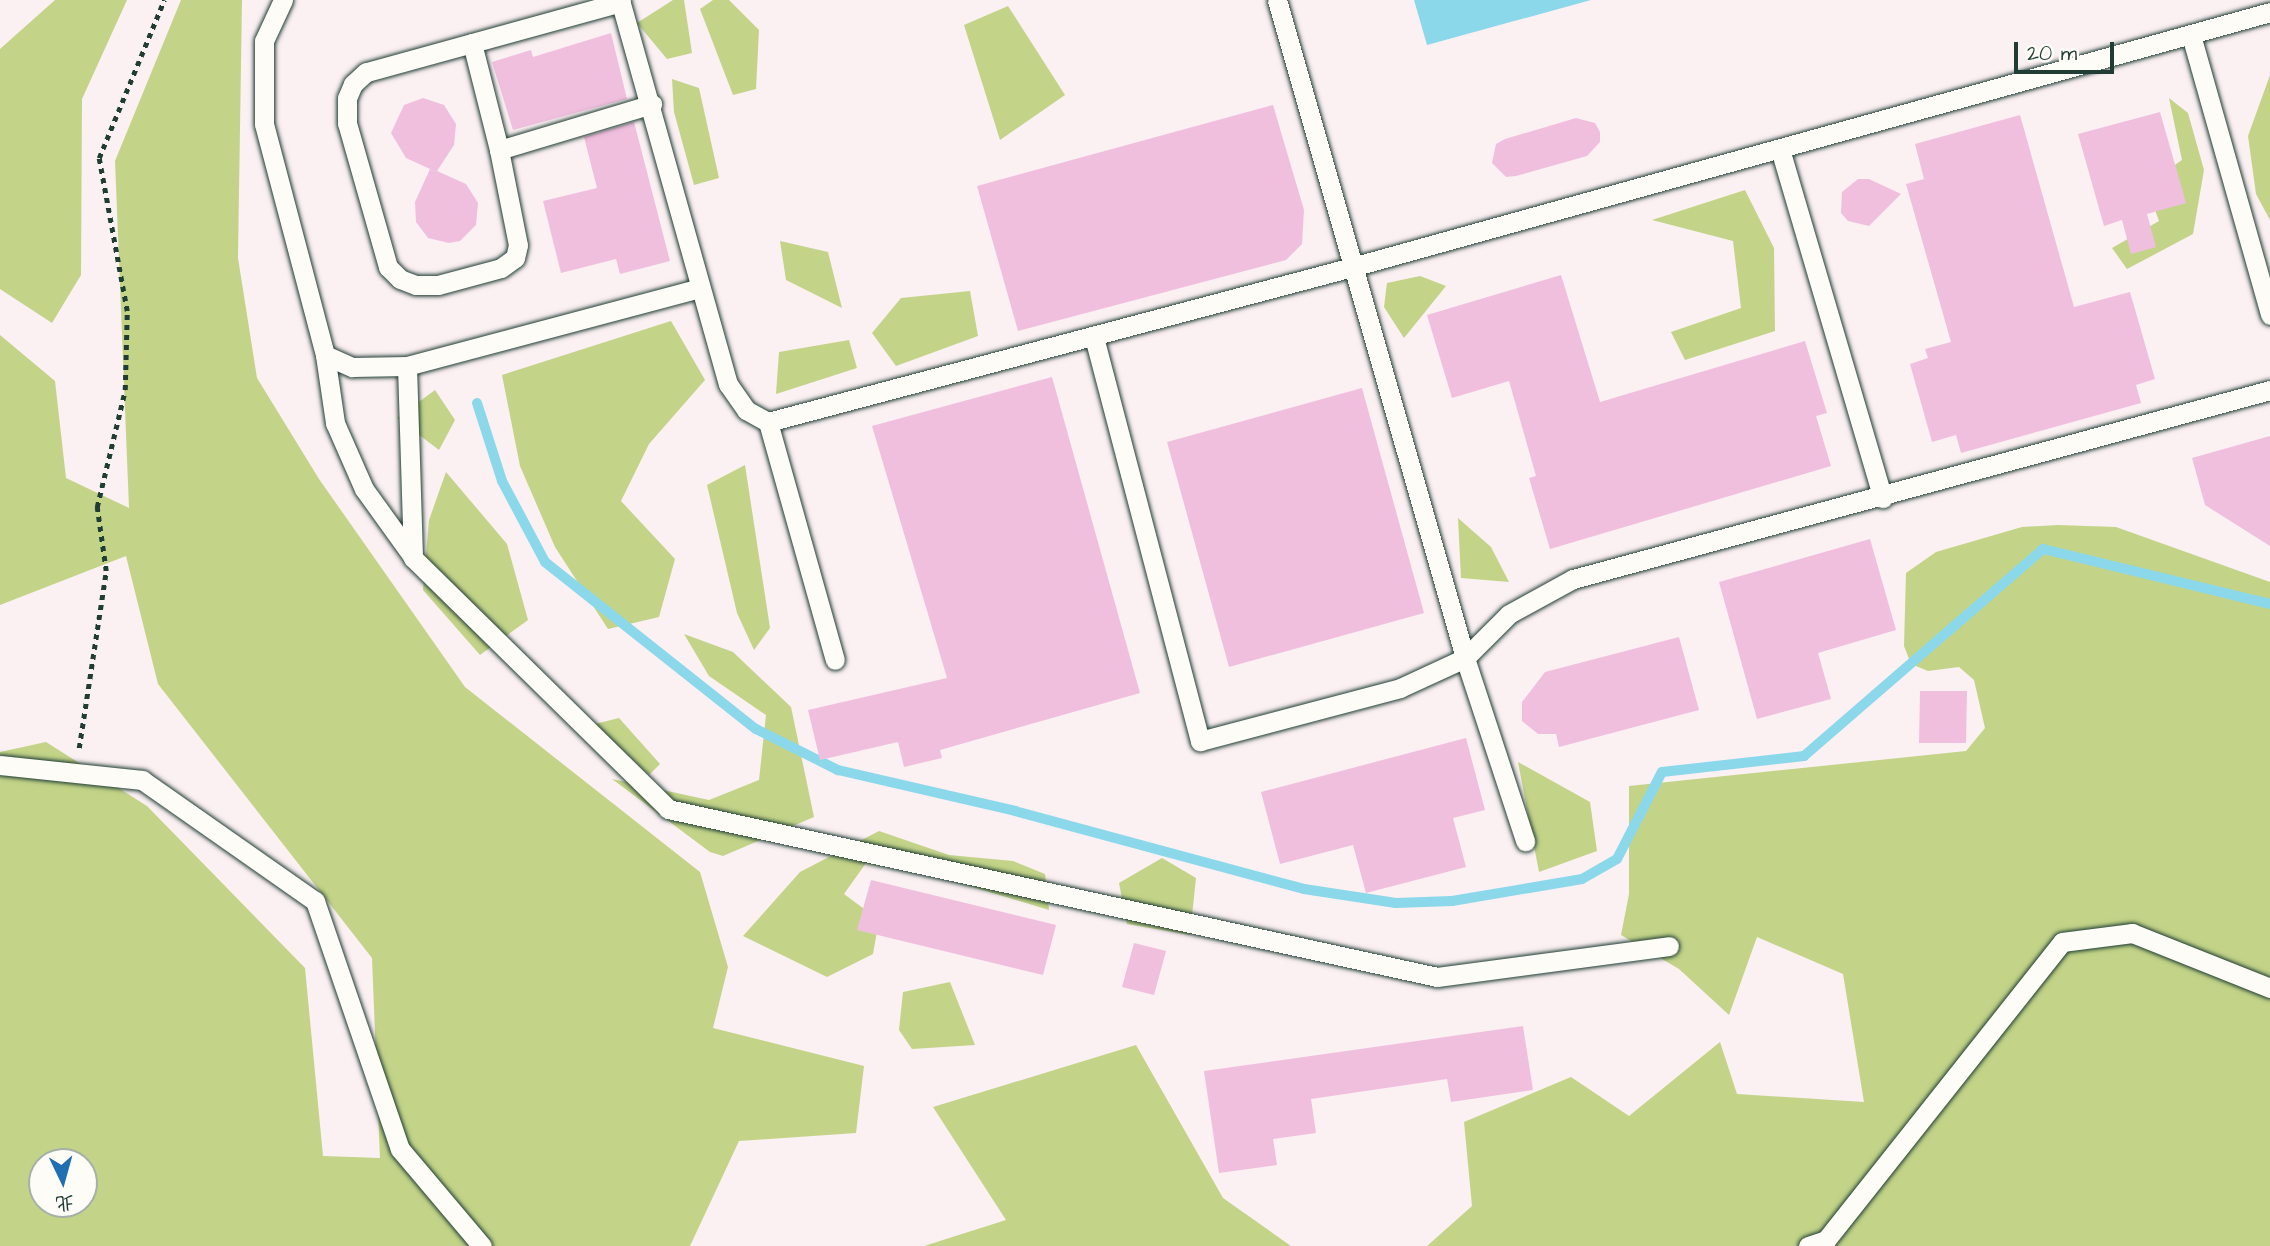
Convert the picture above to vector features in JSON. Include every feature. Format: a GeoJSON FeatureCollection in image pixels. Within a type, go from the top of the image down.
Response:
{"type":"FeatureCollection","features":[{"type":"Feature","properties":{"kind":"lane"},"geometry":{"type":"LineString","coordinates":[[283,0],[264,41],[264,124],[325,355],[335,424],[364,489],[413,558],[668,809],[1437,977],[1669,946]]}},
{"type":"Feature","properties":{"kind":"lane"},"geometry":{"type":"LineString","coordinates":[[1277,0],[1465,658],[1525,841]]}},
{"type":"Feature","properties":{"kind":"lane"},"geometry":{"type":"LineString","coordinates":[[472,43],[517,227],[514,258],[501,268],[438,285],[416,285],[400,279],[388,267],[347,123],[347,98],[353,84],[366,72],[621,1],[652,104],[728,384],[746,410],[768,422],[1352,267],[2270,12]]}},
{"type":"Feature","properties":{"kind":"lane"},"geometry":{"type":"LineString","coordinates":[[2191,35],[2270,315]]}},
{"type":"Feature","properties":{"kind":"lane"},"geometry":{"type":"LineString","coordinates":[[499,150],[652,104]]}},
{"type":"Feature","properties":{"kind":"lane"},"geometry":{"type":"LineString","coordinates":[[1780,149],[1883,498]]}},
{"type":"Feature","properties":{"kind":"lane"},"geometry":{"type":"LineString","coordinates":[[325,355],[352,367],[407,366],[701,288]]}},
{"type":"Feature","properties":{"kind":"lane"},"geometry":{"type":"LineString","coordinates":[[1094,337],[1200,741],[1400,688],[1465,658],[1509,614],[1573,579],[1883,498],[2270,390]]}},
{"type":"Feature","properties":{"kind":"lane"},"geometry":{"type":"LineString","coordinates":[[407,366],[413,558]]}},
{"type":"Feature","properties":{"kind":"lane"},"geometry":{"type":"LineString","coordinates":[[768,422],[835,660]]}},
{"type":"Feature","properties":{"kind":"lane"},"geometry":{"type":"LineString","coordinates":[[0,765],[142,780],[315,901],[400,1149],[482,1246]]}},
{"type":"Feature","properties":{"kind":"lane"},"geometry":{"type":"LineString","coordinates":[[1808,1246],[1826,1240],[2062,942],[2132,933],[2270,988]]}},
{"type":"Feature","properties":{"kind":"path"},"geometry":{"type":"LineString","coordinates":[[76,773],[106,571],[97,508],[125,390],[127,311],[99,158],[164,0]]}},
{"type":"Feature","properties":{"kind":"green space"},"geometry":{"type":"Polygon","coordinates":[[[55,0],[127,0],[82,99],[81,275],[52,323],[0,289],[0,49],[55,0]]]}},
{"type":"Feature","properties":{"kind":"green space"},"geometry":{"type":"Polygon","coordinates":[[[181,0],[242,0],[238,258],[257,378],[319,479],[465,687],[700,872],[728,967],[713,1028],[864,1066],[856,1133],[739,1141],[690,1246],[0,1246],[0,752],[46,742],[147,806],[305,968],[323,1156],[380,1158],[372,958],[158,684],[126,556],[0,605],[0,335],[55,381],[66,478],[129,508],[115,161],[181,0]]]}},
{"type":"Feature","properties":{"kind":"green space"},"geometry":{"type":"Polygon","coordinates":[[[673,0],[684,0],[692,53],[667,59],[637,23],[673,0]]]}},
{"type":"Feature","properties":{"kind":"green space"},"geometry":{"type":"Polygon","coordinates":[[[713,0],[729,0],[759,30],[756,89],[733,95],[700,9],[713,0]]]}},
{"type":"Feature","properties":{"kind":"green space"},"geometry":{"type":"Polygon","coordinates":[[[1008,6],[1065,95],[1000,140],[964,25],[1008,6]]]}},
{"type":"Feature","properties":{"kind":"green space"},"geometry":{"type":"Polygon","coordinates":[[[2270,75],[2270,220],[2256,194],[2248,136],[2270,75]]]}},
{"type":"Feature","properties":{"kind":"green space"},"geometry":{"type":"Polygon","coordinates":[[[672,79],[699,88],[719,178],[694,185],[674,112],[672,79]]]}},
{"type":"Feature","properties":{"kind":"green space"},"geometry":{"type":"Polygon","coordinates":[[[2169,98],[2188,113],[2204,170],[2193,234],[2127,269],[2112,248],[2159,221],[2146,185],[2182,160],[2169,98]]]}},
{"type":"Feature","properties":{"kind":"green space"},"geometry":{"type":"Polygon","coordinates":[[[1745,190],[1774,248],[1775,331],[1685,360],[1671,332],[1741,308],[1733,241],[1652,220],[1745,190]]]}},
{"type":"Feature","properties":{"kind":"green space"},"geometry":{"type":"Polygon","coordinates":[[[780,241],[828,252],[842,308],[786,280],[780,241]]]}},
{"type":"Feature","properties":{"kind":"green space"},"geometry":{"type":"Polygon","coordinates":[[[1420,276],[1446,286],[1404,338],[1384,307],[1387,283],[1420,276]]]}},
{"type":"Feature","properties":{"kind":"green space"},"geometry":{"type":"Polygon","coordinates":[[[970,291],[978,336],[896,366],[872,333],[901,298],[970,291]]]}},
{"type":"Feature","properties":{"kind":"green space"},"geometry":{"type":"Polygon","coordinates":[[[671,321],[705,380],[649,444],[621,501],[675,559],[659,617],[608,629],[555,547],[520,466],[502,375],[671,321]]]}},
{"type":"Feature","properties":{"kind":"green space"},"geometry":{"type":"Polygon","coordinates":[[[849,340],[857,368],[776,394],[779,352],[849,340]]]}},
{"type":"Feature","properties":{"kind":"green space"},"geometry":{"type":"Polygon","coordinates":[[[435,390],[455,420],[439,450],[397,418],[435,390]]]}},
{"type":"Feature","properties":{"kind":"green space"},"geometry":{"type":"Polygon","coordinates":[[[745,465],[770,628],[754,650],[737,613],[707,485],[745,465]]]}},
{"type":"Feature","properties":{"kind":"green space"},"geometry":{"type":"Polygon","coordinates":[[[446,472],[507,544],[528,620],[480,655],[423,590],[429,520],[446,472]]]}},
{"type":"Feature","properties":{"kind":"green space"},"geometry":{"type":"Polygon","coordinates":[[[1458,518],[1491,547],[1509,582],[1461,578],[1458,518]]]}},
{"type":"Feature","properties":{"kind":"green space"},"geometry":{"type":"Polygon","coordinates":[[[2022,527],[2116,527],[2270,582],[2270,1246],[1427,1246],[1472,1206],[1464,1122],[1571,1077],[1629,1116],[1720,1042],[1737,1094],[1864,1102],[1843,974],[1757,937],[1729,1015],[1679,969],[1621,935],[1629,894],[1629,786],[1966,751],[1985,728],[1974,680],[1959,667],[1928,671],[1911,664],[1904,646],[1906,573],[1936,552],[2022,527]]]}},
{"type":"Feature","properties":{"kind":"green space"},"geometry":{"type":"Polygon","coordinates":[[[684,634],[733,652],[791,707],[814,817],[723,856],[710,852],[612,779],[709,800],[759,780],[766,715],[709,676],[684,634]]]}},
{"type":"Feature","properties":{"kind":"green space"},"geometry":{"type":"Polygon","coordinates":[[[619,718],[660,764],[649,775],[595,724],[619,718]]]}},
{"type":"Feature","properties":{"kind":"green space"},"geometry":{"type":"Polygon","coordinates":[[[1518,762],[1590,802],[1597,851],[1539,872],[1518,762]]]}},
{"type":"Feature","properties":{"kind":"green space"},"geometry":{"type":"Polygon","coordinates":[[[879,831],[949,855],[1013,861],[1045,874],[1049,910],[943,878],[866,863],[844,894],[879,920],[873,954],[827,977],[743,936],[800,872],[879,831]]]}},
{"type":"Feature","properties":{"kind":"green space"},"geometry":{"type":"Polygon","coordinates":[[[1162,858],[1196,878],[1190,935],[1127,924],[1119,883],[1162,858]]]}},
{"type":"Feature","properties":{"kind":"green space"},"geometry":{"type":"Polygon","coordinates":[[[950,982],[975,1045],[912,1049],[899,1030],[903,992],[950,982]]]}},
{"type":"Feature","properties":{"kind":"green space"},"geometry":{"type":"Polygon","coordinates":[[[1136,1045],[1223,1198],[1291,1246],[924,1246],[1006,1220],[933,1107],[1136,1045]]]}},
{"type":"Feature","properties":{"kind":"water"},"geometry":{"type":"Polygon","coordinates":[[[1414,0],[1591,0],[1427,45],[1414,0]]]}},
{"type":"Feature","properties":{"kind":"building"},"geometry":{"type":"Polygon","coordinates":[[[611,33],[627,99],[513,130],[492,62],[531,50],[533,57],[611,33]]]}},
{"type":"Feature","properties":{"kind":"building"},"geometry":{"type":"Polygon","coordinates":[[[423,98],[444,105],[456,124],[454,145],[437,171],[466,184],[478,203],[476,225],[460,241],[449,243],[428,238],[416,222],[415,202],[430,169],[406,158],[391,133],[404,105],[423,98]]]}},
{"type":"Feature","properties":{"kind":"building"},"geometry":{"type":"Polygon","coordinates":[[[1273,105],[1304,210],[1302,244],[1286,260],[1018,331],[977,186],[1273,105]]]}},
{"type":"Feature","properties":{"kind":"building"},"geometry":{"type":"Polygon","coordinates":[[[2160,112],[2186,203],[2147,214],[2156,247],[2131,254],[2122,220],[2104,226],[2078,134],[2160,112]]]}},
{"type":"Feature","properties":{"kind":"building"},"geometry":{"type":"Polygon","coordinates":[[[2020,115],[2074,307],[2130,292],[2155,379],[2136,385],[2141,403],[1961,453],[1956,435],[1932,442],[1910,364],[1928,358],[1925,349],[1951,342],[1906,184],[1924,179],[1915,144],[2020,115]]]}},
{"type":"Feature","properties":{"kind":"building"},"geometry":{"type":"Polygon","coordinates":[[[1576,118],[1595,123],[1600,132],[1600,142],[1587,156],[1506,177],[1492,163],[1496,144],[1505,139],[1576,118]]]}},
{"type":"Feature","properties":{"kind":"building"},"geometry":{"type":"Polygon","coordinates":[[[634,122],[670,261],[620,274],[616,259],[561,273],[543,201],[597,188],[584,137],[634,122]]]}},
{"type":"Feature","properties":{"kind":"building"},"geometry":{"type":"Polygon","coordinates":[[[1858,179],[1869,179],[1901,194],[1869,226],[1848,221],[1841,213],[1842,192],[1858,179]]]}},
{"type":"Feature","properties":{"kind":"building"},"geometry":{"type":"Polygon","coordinates":[[[1561,275],[1600,402],[1805,341],[1827,413],[1816,416],[1831,466],[1550,549],[1529,478],[1536,476],[1509,381],[1452,398],[1427,315],[1561,275]]]}},
{"type":"Feature","properties":{"kind":"building"},"geometry":{"type":"Polygon","coordinates":[[[1052,377],[1140,693],[940,750],[942,758],[904,767],[898,742],[820,760],[808,710],[947,678],[872,426],[1052,377]]]}},
{"type":"Feature","properties":{"kind":"building"},"geometry":{"type":"Polygon","coordinates":[[[1362,388],[1424,613],[1229,667],[1167,442],[1362,388]]]}},
{"type":"Feature","properties":{"kind":"building"},"geometry":{"type":"Polygon","coordinates":[[[2270,436],[2270,546],[2205,505],[2192,458],[2270,436]]]}},
{"type":"Feature","properties":{"kind":"building"},"geometry":{"type":"Polygon","coordinates":[[[1870,539],[1896,630],[1818,653],[1831,699],[1757,719],[1719,582],[1870,539]]]}},
{"type":"Feature","properties":{"kind":"building"},"geometry":{"type":"Polygon","coordinates":[[[1679,637],[1699,710],[1559,747],[1556,734],[1538,734],[1522,721],[1522,702],[1545,672],[1679,637]]]}},
{"type":"Feature","properties":{"kind":"building"},"geometry":{"type":"Polygon","coordinates":[[[1920,691],[1967,691],[1966,743],[1919,743],[1920,691]]]}},
{"type":"Feature","properties":{"kind":"building"},"geometry":{"type":"Polygon","coordinates":[[[1466,738],[1485,810],[1453,818],[1466,867],[1366,893],[1353,845],[1280,864],[1261,792],[1466,738]]]}},
{"type":"Feature","properties":{"kind":"building"},"geometry":{"type":"Polygon","coordinates":[[[871,880],[1056,925],[1043,975],[857,930],[871,880]]]}},
{"type":"Feature","properties":{"kind":"building"},"geometry":{"type":"Polygon","coordinates":[[[1134,943],[1166,951],[1154,995],[1122,987],[1134,943]]]}},
{"type":"Feature","properties":{"kind":"building"},"geometry":{"type":"Polygon","coordinates":[[[1523,1026],[1533,1090],[1451,1102],[1447,1079],[1311,1099],[1316,1133],[1273,1139],[1277,1165],[1219,1173],[1204,1071],[1523,1026]]]}},
{"type":"Feature","properties":{"kind":"waterway"},"geometry":{"type":"LineString","coordinates":[[477,403],[502,481],[545,562],[756,729],[838,770],[1015,811],[1304,889],[1396,903],[1452,901],[1582,879],[1617,859],[1662,772],[1804,756],[2043,549],[2270,604]]}}]}
